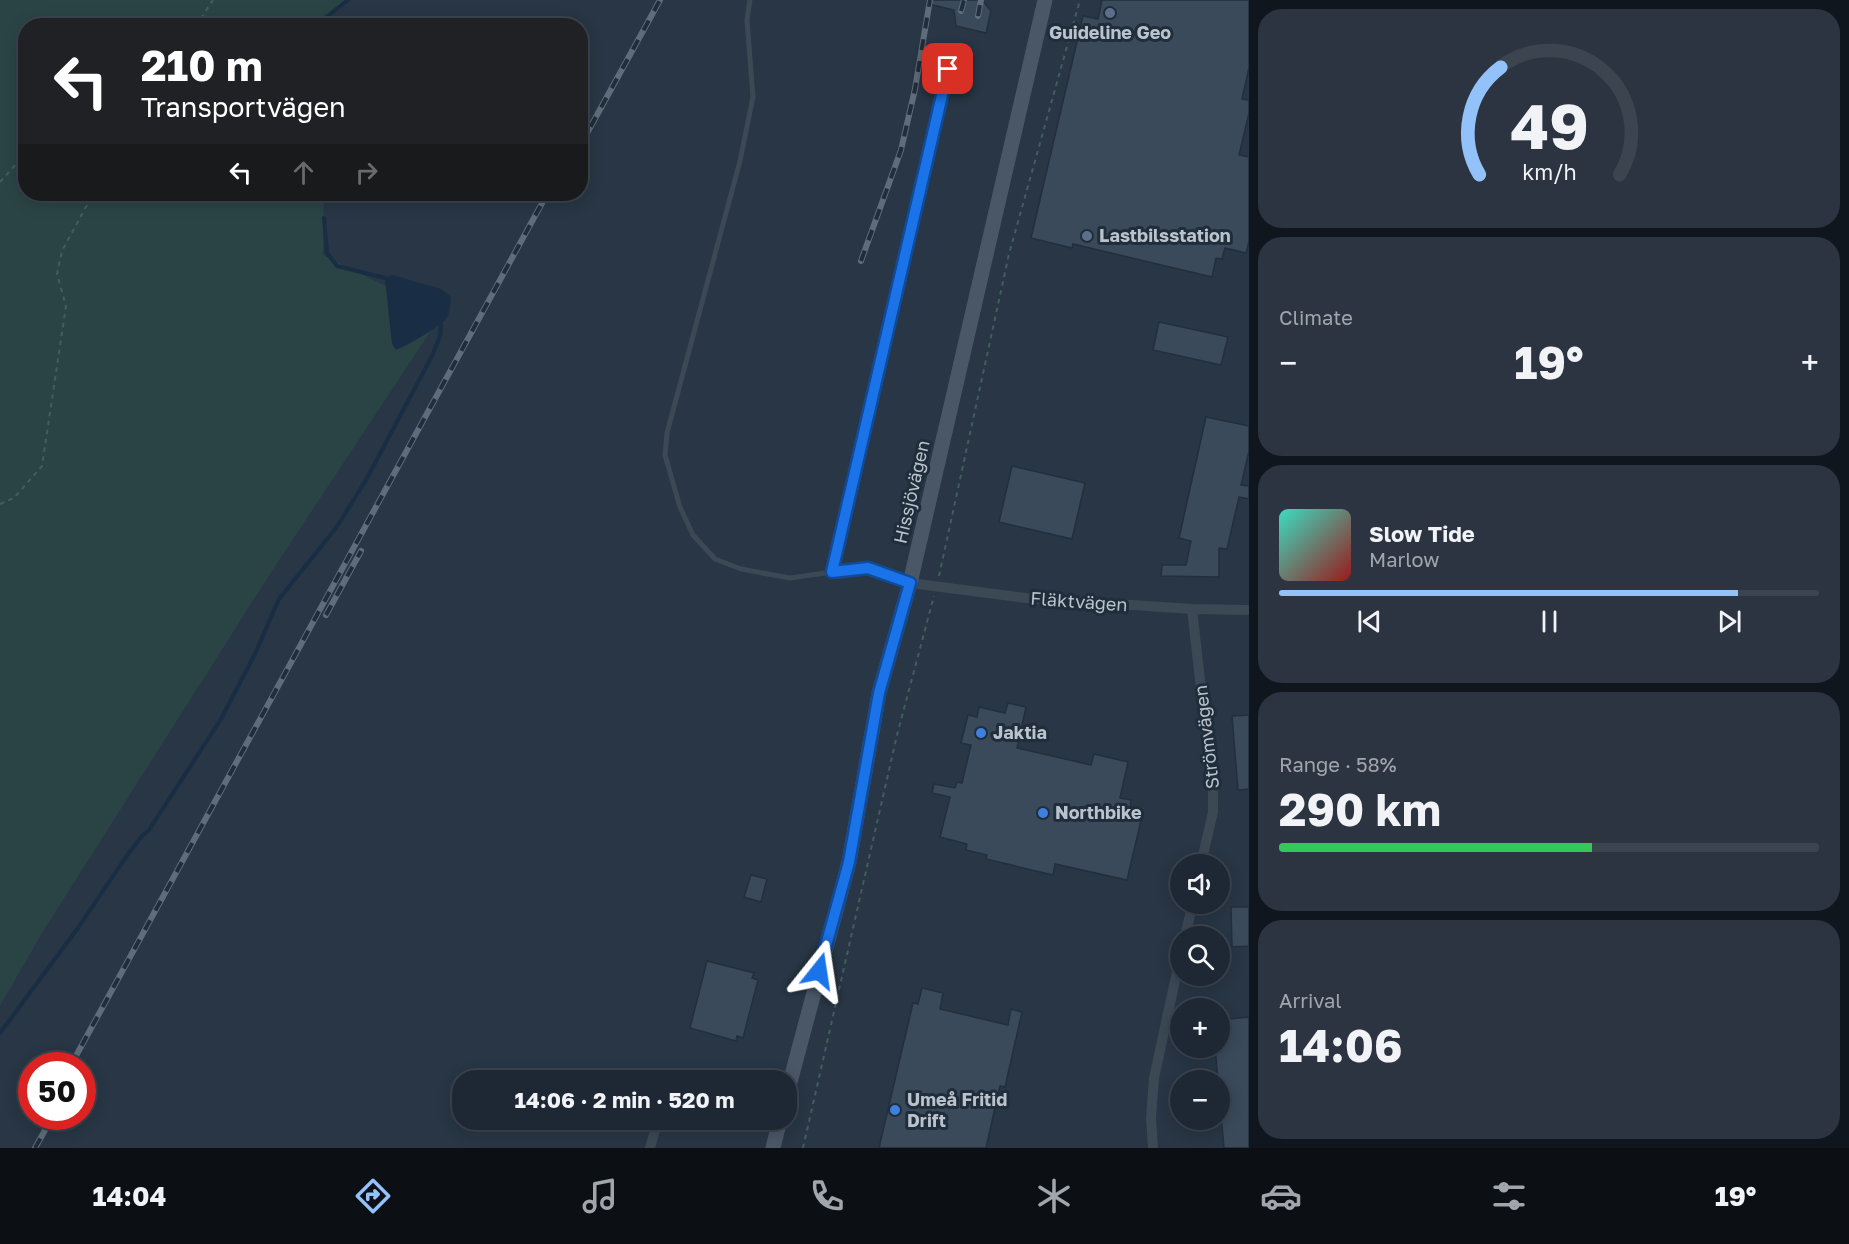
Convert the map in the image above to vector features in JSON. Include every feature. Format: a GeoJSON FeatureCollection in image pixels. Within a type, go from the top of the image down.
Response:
{"type":"FeatureCollection","features":[{"type":"Feature","properties":{"kind":"main road","name":"Hissjövägen"},"geometry":{"type":"LineString","coordinates":[[793,1070],[849,862],[879,693],[910,583],[1045,0]]}},
{"type":"Feature","properties":{"kind":"main road"},"geometry":{"type":"LineString","coordinates":[[772,1148],[777,1130]]}},
{"type":"Feature","properties":{"kind":"street","name":"Fläktvägen"},"geometry":{"type":"LineString","coordinates":[[910,583],[1026,598],[1192,609],[1249,610]]}},
{"type":"Feature","properties":{"kind":"street","name":"Strömvägen"},"geometry":{"type":"LineString","coordinates":[[1192,609],[1214,795],[1213,812],[1203,854]]}},
{"type":"Feature","properties":{"kind":"street"},"geometry":{"type":"LineString","coordinates":[[1153,1148],[1151,1118],[1154,1078],[1174,986]]}},
{"type":"Feature","properties":{"kind":"street"},"geometry":{"type":"LineString","coordinates":[[650,1148],[655,1130]]}},
{"type":"Feature","properties":{"kind":"lane"},"geometry":{"type":"LineString","coordinates":[[750,0],[747,20],[753,97],[737,171],[667,433],[665,456],[680,507],[693,535],[715,559],[741,569],[790,578],[868,568],[910,583]]}},
{"type":"Feature","properties":{"kind":"lane"},"geometry":{"type":"LineString","coordinates":[[832,572],[948,69]]}},
{"type":"Feature","properties":{"kind":"path"},"geometry":{"type":"LineString","coordinates":[[201,18],[213,0]]}},
{"type":"Feature","properties":{"kind":"path"},"geometry":{"type":"LineString","coordinates":[[803,1148],[895,746],[936,586],[1009,254],[1080,0]]}},
{"type":"Feature","properties":{"kind":"path"},"geometry":{"type":"LineString","coordinates":[[0,182],[18,162]]}},
{"type":"Feature","properties":{"kind":"path"},"geometry":{"type":"LineString","coordinates":[[0,504],[14,498],[42,466],[66,306],[57,274],[62,251],[89,201]]}},
{"type":"Feature","properties":{"kind":"green space"},"geometry":{"type":"Polygon","coordinates":[[[0,0],[351,0],[328,18],[18,18],[18,201],[324,201],[323,255],[442,314],[268,577],[42,933],[0,1006],[0,0]]]}},
{"type":"Feature","properties":{"kind":"water"},"geometry":{"type":"Polygon","coordinates":[[[392,275],[441,289],[451,297],[449,314],[440,325],[396,350],[392,344],[385,278],[392,275]]]}},
{"type":"Feature","properties":{"kind":"building"},"geometry":{"type":"Polygon","coordinates":[[[929,0],[982,0],[991,11],[986,33],[956,26],[954,10],[929,4],[929,0]]]}},
{"type":"Feature","properties":{"kind":"building"},"geometry":{"type":"Polygon","coordinates":[[[1102,0],[1249,0],[1249,68],[1242,99],[1249,100],[1249,113],[1239,155],[1249,157],[1249,241],[1246,253],[1225,248],[1222,259],[1216,258],[1212,277],[1073,244],[1072,248],[1031,238],[1083,16],[1098,19],[1102,0]]]}},
{"type":"Feature","properties":{"kind":"building"},"geometry":{"type":"Polygon","coordinates":[[[1159,322],[1228,337],[1221,365],[1153,350],[1159,322]]]}},
{"type":"Feature","properties":{"kind":"building"},"geometry":{"type":"Polygon","coordinates":[[[1206,417],[1249,426],[1249,451],[1241,485],[1249,486],[1249,499],[1239,497],[1227,549],[1219,548],[1219,577],[1161,576],[1162,565],[1186,565],[1191,541],[1179,538],[1206,417]]]}},
{"type":"Feature","properties":{"kind":"building"},"geometry":{"type":"Polygon","coordinates":[[[1012,466],[1085,483],[1072,539],[999,522],[1012,466]]]}},
{"type":"Feature","properties":{"kind":"building"},"geometry":{"type":"Polygon","coordinates":[[[1008,703],[1026,707],[1017,748],[1091,765],[1094,754],[1128,762],[1120,798],[1131,800],[1130,809],[1143,812],[1127,880],[1055,864],[1053,875],[986,859],[987,855],[966,850],[967,844],[940,837],[950,797],[932,793],[934,784],[955,788],[957,782],[962,783],[971,745],[961,743],[968,715],[977,717],[979,707],[1005,713],[1008,703]]]}},
{"type":"Feature","properties":{"kind":"building"},"geometry":{"type":"Polygon","coordinates":[[[1249,715],[1249,789],[1238,790],[1232,716],[1249,715]]]}},
{"type":"Feature","properties":{"kind":"building"},"geometry":{"type":"Polygon","coordinates":[[[751,875],[767,879],[761,902],[744,897],[751,875]]]}},
{"type":"Feature","properties":{"kind":"building"},"geometry":{"type":"Polygon","coordinates":[[[1231,907],[1249,907],[1249,946],[1232,947],[1231,907]]]}},
{"type":"Feature","properties":{"kind":"building"},"geometry":{"type":"Polygon","coordinates":[[[707,961],[754,973],[752,978],[758,980],[743,1038],[737,1036],[736,1041],[690,1028],[707,961]]]}},
{"type":"Feature","properties":{"kind":"building"},"geometry":{"type":"Polygon","coordinates":[[[922,988],[943,993],[940,1009],[1008,1025],[1011,1009],[1022,1012],[1005,1087],[1000,1086],[986,1148],[879,1148],[913,1003],[918,1004],[922,988]]]}},
{"type":"Feature","properties":{"kind":"building"},"geometry":{"type":"Polygon","coordinates":[[[1249,1017],[1249,1148],[1224,1148],[1222,1130],[1230,1130],[1230,1070],[1217,1070],[1216,1058],[1230,1058],[1230,1019],[1249,1017]]]}},
{"type":"Feature","properties":{"kind":"waterway"},"geometry":{"type":"LineString","coordinates":[[325,18],[348,0]]}},
{"type":"Feature","properties":{"kind":"waterway"},"geometry":{"type":"LineString","coordinates":[[324,218],[327,253],[337,266],[385,278]]}},
{"type":"Feature","properties":{"kind":"waterway"},"geometry":{"type":"LineString","coordinates":[[0,1033],[78,928],[128,854],[149,830],[221,719],[255,654],[279,599],[336,528],[366,480],[432,356],[440,336],[441,324]]}},
{"type":"Feature","properties":{"kind":"railway"},"geometry":{"type":"LineString","coordinates":[[588,131],[660,0]]}},
{"type":"Feature","properties":{"kind":"railway"},"geometry":{"type":"LineString","coordinates":[[861,261],[901,150],[915,89],[930,0]]}},
{"type":"Feature","properties":{"kind":"railway"},"geometry":{"type":"LineString","coordinates":[[961,11],[964,0]]}},
{"type":"Feature","properties":{"kind":"railway"},"geometry":{"type":"LineString","coordinates":[[978,16],[981,0]]}},
{"type":"Feature","properties":{"kind":"railway"},"geometry":{"type":"LineString","coordinates":[[78,1052],[543,201]]}},
{"type":"Feature","properties":{"kind":"railway"},"geometry":{"type":"LineString","coordinates":[[326,615],[361,551]]}},
{"type":"Feature","properties":{"kind":"railway"},"geometry":{"type":"LineString","coordinates":[[35,1148],[45,1130]]}},
{"type":"Feature","properties":{"kind":"place","name":"Guideline Geo"},"geometry":{"type":"Point","coordinates":[1110,13]}},
{"type":"Feature","properties":{"kind":"place","name":"Lastbilsstation"},"geometry":{"type":"Point","coordinates":[1087,236]}},
{"type":"Feature","properties":{"kind":"place","name":"Jaktia"},"geometry":{"type":"Point","coordinates":[981,733]}},
{"type":"Feature","properties":{"kind":"place","name":"Northbike"},"geometry":{"type":"Point","coordinates":[1043,813]}},
{"type":"Feature","properties":{"kind":"place","name":"Umeå Fritid Drift"},"geometry":{"type":"Point","coordinates":[895,1110]}},
{"type":"Feature","properties":{"kind":"route"},"geometry":{"type":"LineString","coordinates":[[819,971],[849,862],[879,693],[910,583],[868,568],[832,572],[948,69]]}}]}
